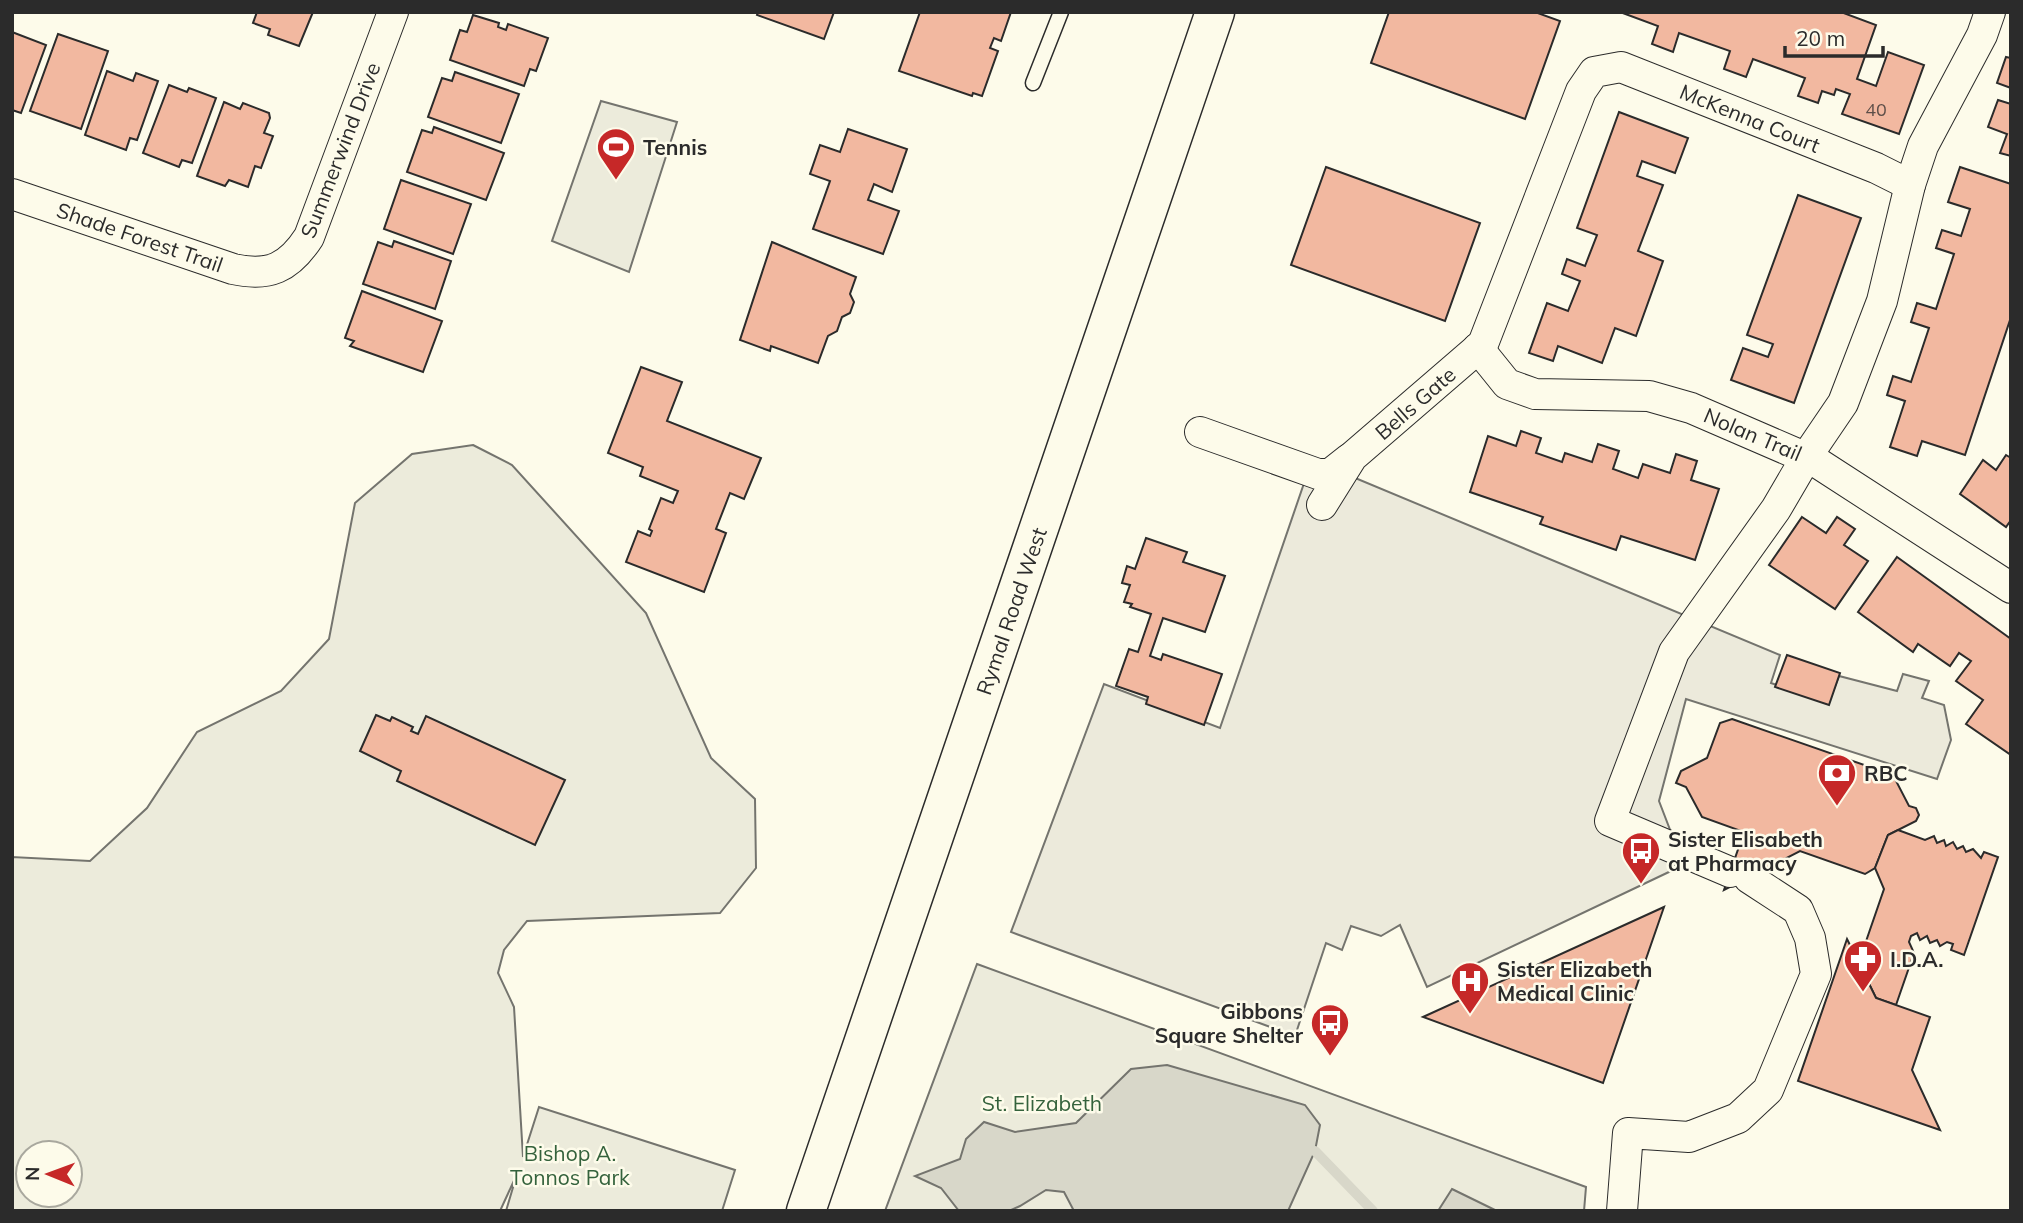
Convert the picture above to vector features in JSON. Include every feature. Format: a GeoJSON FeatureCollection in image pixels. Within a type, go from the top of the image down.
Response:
{"type":"FeatureCollection","features":[{"type":"Feature","properties":{"kind":"main road","name":"Rymal Road West"},"geometry":{"type":"LineString","coordinates":[[806,1211],[1215,12]]}},
{"type":"Feature","properties":{"kind":"street","name":"Summerwind Drive"},"geometry":{"type":"LineString","coordinates":[[269,271],[285,264],[299,252],[309,237],[393,12]]}},
{"type":"Feature","properties":{"kind":"street"},"geometry":{"type":"LineString","coordinates":[[1622,1211],[1628,1133],[1689,1137],[1738,1118],[1768,1090],[1816,974],[1810,938],[1798,910],[1740,875],[1610,821],[1674,652],[1776,509],[1807,456],[1843,403],[1877,314],[1910,185],[1923,146],[1982,35],[1990,12]]}},
{"type":"Feature","properties":{"kind":"street","name":"McKenna Court"},"geometry":{"type":"LineString","coordinates":[[1478,348],[1486,335],[1581,91],[1594,72],[1621,67],[1876,168],[1910,185]]}},
{"type":"Feature","properties":{"kind":"street","name":"Shade Forest Trail"},"geometry":{"type":"LineString","coordinates":[[12,194],[233,269],[251,273],[269,271]]}},
{"type":"Feature","properties":{"kind":"street","name":"Nolan Trail"},"geometry":{"type":"LineString","coordinates":[[1478,348],[1507,384],[1535,394],[1649,396],[1691,408],[1807,456],[2011,588]]}},
{"type":"Feature","properties":{"kind":"street","name":"Bells Gate"},"geometry":{"type":"LineString","coordinates":[[1200,432],[1318,474],[1330,474],[1478,348]]}},
{"type":"Feature","properties":{"kind":"street","name":"Bells Gate"},"geometry":{"type":"LineString","coordinates":[[1322,505],[1352,457]]}},
{"type":"Feature","properties":{"kind":"lane"},"geometry":{"type":"LineString","coordinates":[[1033,83],[1061,12]]}},
{"type":"Feature","properties":{"kind":"green space","name":"Tennis"},"geometry":{"type":"Polygon","coordinates":[[[601,101],[677,122],[629,272],[552,241],[601,101]]]}},
{"type":"Feature","properties":{"kind":"green space","name":"Bishop A. Tonnos Park"},"geometry":{"type":"Polygon","coordinates":[[[473,445],[512,465],[646,613],[711,758],[755,799],[756,868],[720,913],[527,921],[504,950],[498,973],[514,1007],[523,1157],[539,1107],[735,1170],[722,1211],[506,1211],[517,1174],[500,1211],[12,1211],[12,857],[90,861],[147,808],[197,732],[281,691],[329,639],[355,503],[412,454],[473,445]]]}},
{"type":"Feature","properties":{"kind":"green space","name":"St. Elizabeth"},"geometry":{"type":"Polygon","coordinates":[[[977,964],[1586,1187],[1584,1211],[885,1211],[977,964]]]}},
{"type":"Feature","properties":{"kind":"shaded area"},"geometry":{"type":"Polygon","coordinates":[[[1312,460],[1780,655],[1771,683],[1829,702],[1839,676],[1897,691],[1903,674],[1929,681],[1922,698],[1944,705],[1951,740],[1937,779],[1686,699],[1659,801],[1672,835],[1671,871],[1427,987],[1400,925],[1381,936],[1351,926],[1342,950],[1326,943],[1295,1036],[1011,932],[1104,684],[1220,728],[1312,460]]]}},
{"type":"Feature","properties":{"kind":"shaded area"},"geometry":{"type":"Polygon","coordinates":[[[1167,1065],[1305,1105],[1320,1125],[1315,1151],[1288,1211],[1074,1211],[1064,1192],[1046,1190],[1009,1211],[959,1211],[941,1188],[915,1176],[960,1159],[966,1139],[984,1122],[1015,1132],[1076,1123],[1131,1069],[1167,1065]]]}},
{"type":"Feature","properties":{"kind":"shaded area"},"geometry":{"type":"Polygon","coordinates":[[[1452,1189],[1497,1211],[1438,1211],[1452,1189]]]}},
{"type":"Feature","properties":{"kind":"building"},"geometry":{"type":"Polygon","coordinates":[[[257,12],[313,12],[299,46],[268,35],[270,29],[253,23],[257,12]]]}},
{"type":"Feature","properties":{"kind":"building"},"geometry":{"type":"Polygon","coordinates":[[[758,12],[834,12],[824,39],[757,15],[758,12]]]}},
{"type":"Feature","properties":{"kind":"building"},"geometry":{"type":"Polygon","coordinates":[[[920,12],[1011,12],[1001,41],[994,38],[990,48],[998,51],[982,96],[973,93],[972,96],[899,71],[920,12]]]}},
{"type":"Feature","properties":{"kind":"building"},"geometry":{"type":"Polygon","coordinates":[[[1389,12],[1535,12],[1560,21],[1525,119],[1371,63],[1389,12]]]}},
{"type":"Feature","properties":{"kind":"building"},"geometry":{"type":"Polygon","coordinates":[[[1620,12],[1841,12],[1876,25],[1857,79],[1876,86],[1888,52],[1924,65],[1899,134],[1842,114],[1850,94],[1836,89],[1834,95],[1822,91],[1818,103],[1798,96],[1805,78],[1753,59],[1746,77],[1724,69],[1730,51],[1679,33],[1673,52],[1652,44],[1658,26],[1620,12]]]}},
{"type":"Feature","properties":{"kind":"building"},"geometry":{"type":"Polygon","coordinates":[[[473,15],[499,23],[498,27],[506,30],[508,24],[548,38],[536,71],[530,69],[524,86],[450,60],[460,30],[467,32],[473,15]]]}},
{"type":"Feature","properties":{"kind":"building"},"geometry":{"type":"Polygon","coordinates":[[[12,32],[46,45],[21,113],[12,110],[12,32]]]}},
{"type":"Feature","properties":{"kind":"building"},"geometry":{"type":"Polygon","coordinates":[[[58,34],[108,51],[81,129],[30,111],[58,34]]]}},
{"type":"Feature","properties":{"kind":"building"},"geometry":{"type":"Polygon","coordinates":[[[2006,57],[2011,58],[2011,88],[1997,83],[2006,57]]]}},
{"type":"Feature","properties":{"kind":"building"},"geometry":{"type":"Polygon","coordinates":[[[107,71],[133,81],[136,73],[158,81],[137,140],[130,138],[126,150],[85,135],[107,71]]]}},
{"type":"Feature","properties":{"kind":"building"},"geometry":{"type":"Polygon","coordinates":[[[455,72],[519,94],[501,143],[428,117],[442,78],[452,81],[455,72]]]}},
{"type":"Feature","properties":{"kind":"building"},"geometry":{"type":"Polygon","coordinates":[[[169,85],[187,92],[189,88],[216,98],[192,163],[182,160],[179,167],[143,153],[169,85]]]}},
{"type":"Feature","properties":{"kind":"building"},"geometry":{"type":"Polygon","coordinates":[[[1998,100],[2011,104],[2011,156],[2000,153],[2007,134],[1988,127],[1998,100]]]}},
{"type":"Feature","properties":{"kind":"building"},"geometry":{"type":"Polygon","coordinates":[[[224,102],[240,109],[243,103],[269,113],[270,118],[264,133],[273,136],[261,168],[255,166],[248,187],[229,180],[225,186],[197,176],[224,102]]]}},
{"type":"Feature","properties":{"kind":"building"},"geometry":{"type":"Polygon","coordinates":[[[1619,112],[1688,138],[1675,173],[1642,161],[1637,176],[1663,185],[1638,251],[1663,261],[1636,336],[1615,328],[1602,363],[1558,346],[1553,361],[1529,353],[1547,303],[1568,311],[1580,281],[1562,274],[1567,259],[1585,266],[1597,235],[1577,228],[1619,112]]]}},
{"type":"Feature","properties":{"kind":"building"},"geometry":{"type":"Polygon","coordinates":[[[434,127],[504,153],[486,200],[407,172],[422,130],[432,133],[434,127]]]}},
{"type":"Feature","properties":{"kind":"building"},"geometry":{"type":"Polygon","coordinates":[[[848,129],[907,149],[892,192],[874,184],[868,200],[899,211],[883,254],[813,229],[830,181],[810,174],[820,145],[840,152],[848,129]]]}},
{"type":"Feature","properties":{"kind":"building"},"geometry":{"type":"Polygon","coordinates":[[[1326,167],[1480,223],[1445,321],[1291,265],[1326,167]]]}},
{"type":"Feature","properties":{"kind":"building"},"geometry":{"type":"Polygon","coordinates":[[[1960,167],[2011,184],[2011,317],[1965,455],[1922,441],[1917,456],[1890,447],[1905,401],[1887,395],[1893,376],[1911,382],[1929,328],[1911,322],[1917,303],[1936,309],[1954,254],[1936,248],[1942,230],[1961,236],[1970,209],[1948,202],[1960,167]]]}},
{"type":"Feature","properties":{"kind":"building"},"geometry":{"type":"Polygon","coordinates":[[[401,180],[471,204],[453,254],[384,229],[401,180]]]}},
{"type":"Feature","properties":{"kind":"building"},"geometry":{"type":"Polygon","coordinates":[[[1798,195],[1861,218],[1794,403],[1731,380],[1743,348],[1768,357],[1773,344],[1747,335],[1798,195]]]}},
{"type":"Feature","properties":{"kind":"building"},"geometry":{"type":"Polygon","coordinates":[[[394,241],[451,261],[435,309],[363,284],[378,242],[392,247],[394,241]]]}},
{"type":"Feature","properties":{"kind":"building"},"geometry":{"type":"Polygon","coordinates":[[[772,242],[856,277],[850,294],[854,302],[850,313],[842,317],[837,331],[828,336],[818,363],[771,346],[770,351],[740,340],[772,242]]]}},
{"type":"Feature","properties":{"kind":"building"},"geometry":{"type":"Polygon","coordinates":[[[362,291],[442,321],[423,372],[350,346],[354,341],[345,338],[362,291]]]}},
{"type":"Feature","properties":{"kind":"building"},"geometry":{"type":"Polygon","coordinates":[[[641,367],[682,382],[667,421],[761,458],[744,499],[730,493],[716,529],[726,533],[704,592],[626,562],[638,531],[650,536],[652,531],[649,529],[661,498],[673,503],[678,491],[640,476],[643,467],[608,453],[641,367]]]}},
{"type":"Feature","properties":{"kind":"building"},"geometry":{"type":"Polygon","coordinates":[[[1521,431],[1541,438],[1536,453],[1562,462],[1565,453],[1592,462],[1598,444],[1619,451],[1613,469],[1638,478],[1643,464],[1670,473],[1676,454],[1697,461],[1691,480],[1719,489],[1695,560],[1621,536],[1616,550],[1540,524],[1543,517],[1470,492],[1488,436],[1516,446],[1521,431]]]}},
{"type":"Feature","properties":{"kind":"building"},"geometry":{"type":"Polygon","coordinates":[[[2006,455],[2011,458],[2011,520],[2006,527],[1960,494],[1983,460],[1996,470],[2006,455]]]}},
{"type":"Feature","properties":{"kind":"building"},"geometry":{"type":"Polygon","coordinates":[[[1802,517],[1826,533],[1837,517],[1855,529],[1844,545],[1868,561],[1835,609],[1769,565],[1802,517]]]}},
{"type":"Feature","properties":{"kind":"building"},"geometry":{"type":"Polygon","coordinates":[[[1146,538],[1187,552],[1183,562],[1225,576],[1205,632],[1163,618],[1150,656],[1161,660],[1163,654],[1222,674],[1204,725],[1146,704],[1148,697],[1116,686],[1129,649],[1138,652],[1151,614],[1130,607],[1132,604],[1124,602],[1130,585],[1122,583],[1127,566],[1135,569],[1146,538]]]}},
{"type":"Feature","properties":{"kind":"building"},"geometry":{"type":"Polygon","coordinates":[[[1897,557],[2011,639],[2011,755],[1966,724],[1983,700],[1956,681],[1971,661],[1959,653],[1950,666],[1918,644],[1913,652],[1858,612],[1897,557]]]}},
{"type":"Feature","properties":{"kind":"building"},"geometry":{"type":"Polygon","coordinates":[[[1787,655],[1840,673],[1829,705],[1775,687],[1787,655]]]}},
{"type":"Feature","properties":{"kind":"building"},"geometry":{"type":"Polygon","coordinates":[[[376,715],[390,721],[392,717],[413,727],[411,731],[418,734],[426,716],[565,780],[535,845],[397,781],[401,771],[360,751],[376,715]]]}},
{"type":"Feature","properties":{"kind":"building"},"geometry":{"type":"Polygon","coordinates":[[[1732,719],[1893,775],[1909,806],[1916,808],[1919,815],[1916,821],[1888,835],[1875,868],[1865,874],[1800,851],[1724,890],[1744,832],[1702,817],[1686,787],[1676,783],[1681,771],[1707,758],[1720,723],[1732,719]]]}},
{"type":"Feature","properties":{"kind":"building"},"geometry":{"type":"Polygon","coordinates":[[[1898,830],[1925,840],[1934,836],[1937,843],[1944,840],[1946,846],[1953,842],[1957,849],[1963,846],[1966,852],[1973,849],[1981,858],[1984,852],[1998,857],[1964,955],[1951,950],[1953,944],[1947,942],[1940,946],[1937,940],[1930,943],[1927,936],[1920,940],[1917,933],[1911,936],[1909,942],[1914,953],[1896,1005],[1876,998],[1854,953],[1863,950],[1884,889],[1875,868],[1888,835],[1898,830]]]}},
{"type":"Feature","properties":{"kind":"building"},"geometry":{"type":"Polygon","coordinates":[[[1664,907],[1603,1083],[1423,1017],[1664,907]]]}},
{"type":"Feature","properties":{"kind":"building"},"geometry":{"type":"Polygon","coordinates":[[[1847,939],[1876,998],[1930,1017],[1912,1070],[1940,1130],[1798,1081],[1847,939]]]}},
{"type":"Feature","properties":{"kind":"waterway"},"geometry":{"type":"LineString","coordinates":[[1315,1151],[1373,1211]]}},
{"type":"Feature","properties":{"kind":"place","name":"Tennis"},"geometry":{"type":"Point","coordinates":[616,181]}},
{"type":"Feature","properties":{"kind":"place","name":"RBC"},"geometry":{"type":"Point","coordinates":[1837,807]}},
{"type":"Feature","properties":{"kind":"place","name":"Sister Elisabeth at Pharmacy"},"geometry":{"type":"Point","coordinates":[1641,885]}},
{"type":"Feature","properties":{"kind":"place","name":"I.D.A."},"geometry":{"type":"Point","coordinates":[1863,993]}},
{"type":"Feature","properties":{"kind":"place","name":"Sister Elizabeth Medical Clinic"},"geometry":{"type":"Point","coordinates":[1470,1015]}},
{"type":"Feature","properties":{"kind":"place","name":"Gibbons Square Shelter"},"geometry":{"type":"Point","coordinates":[1330,1057]}}]}
